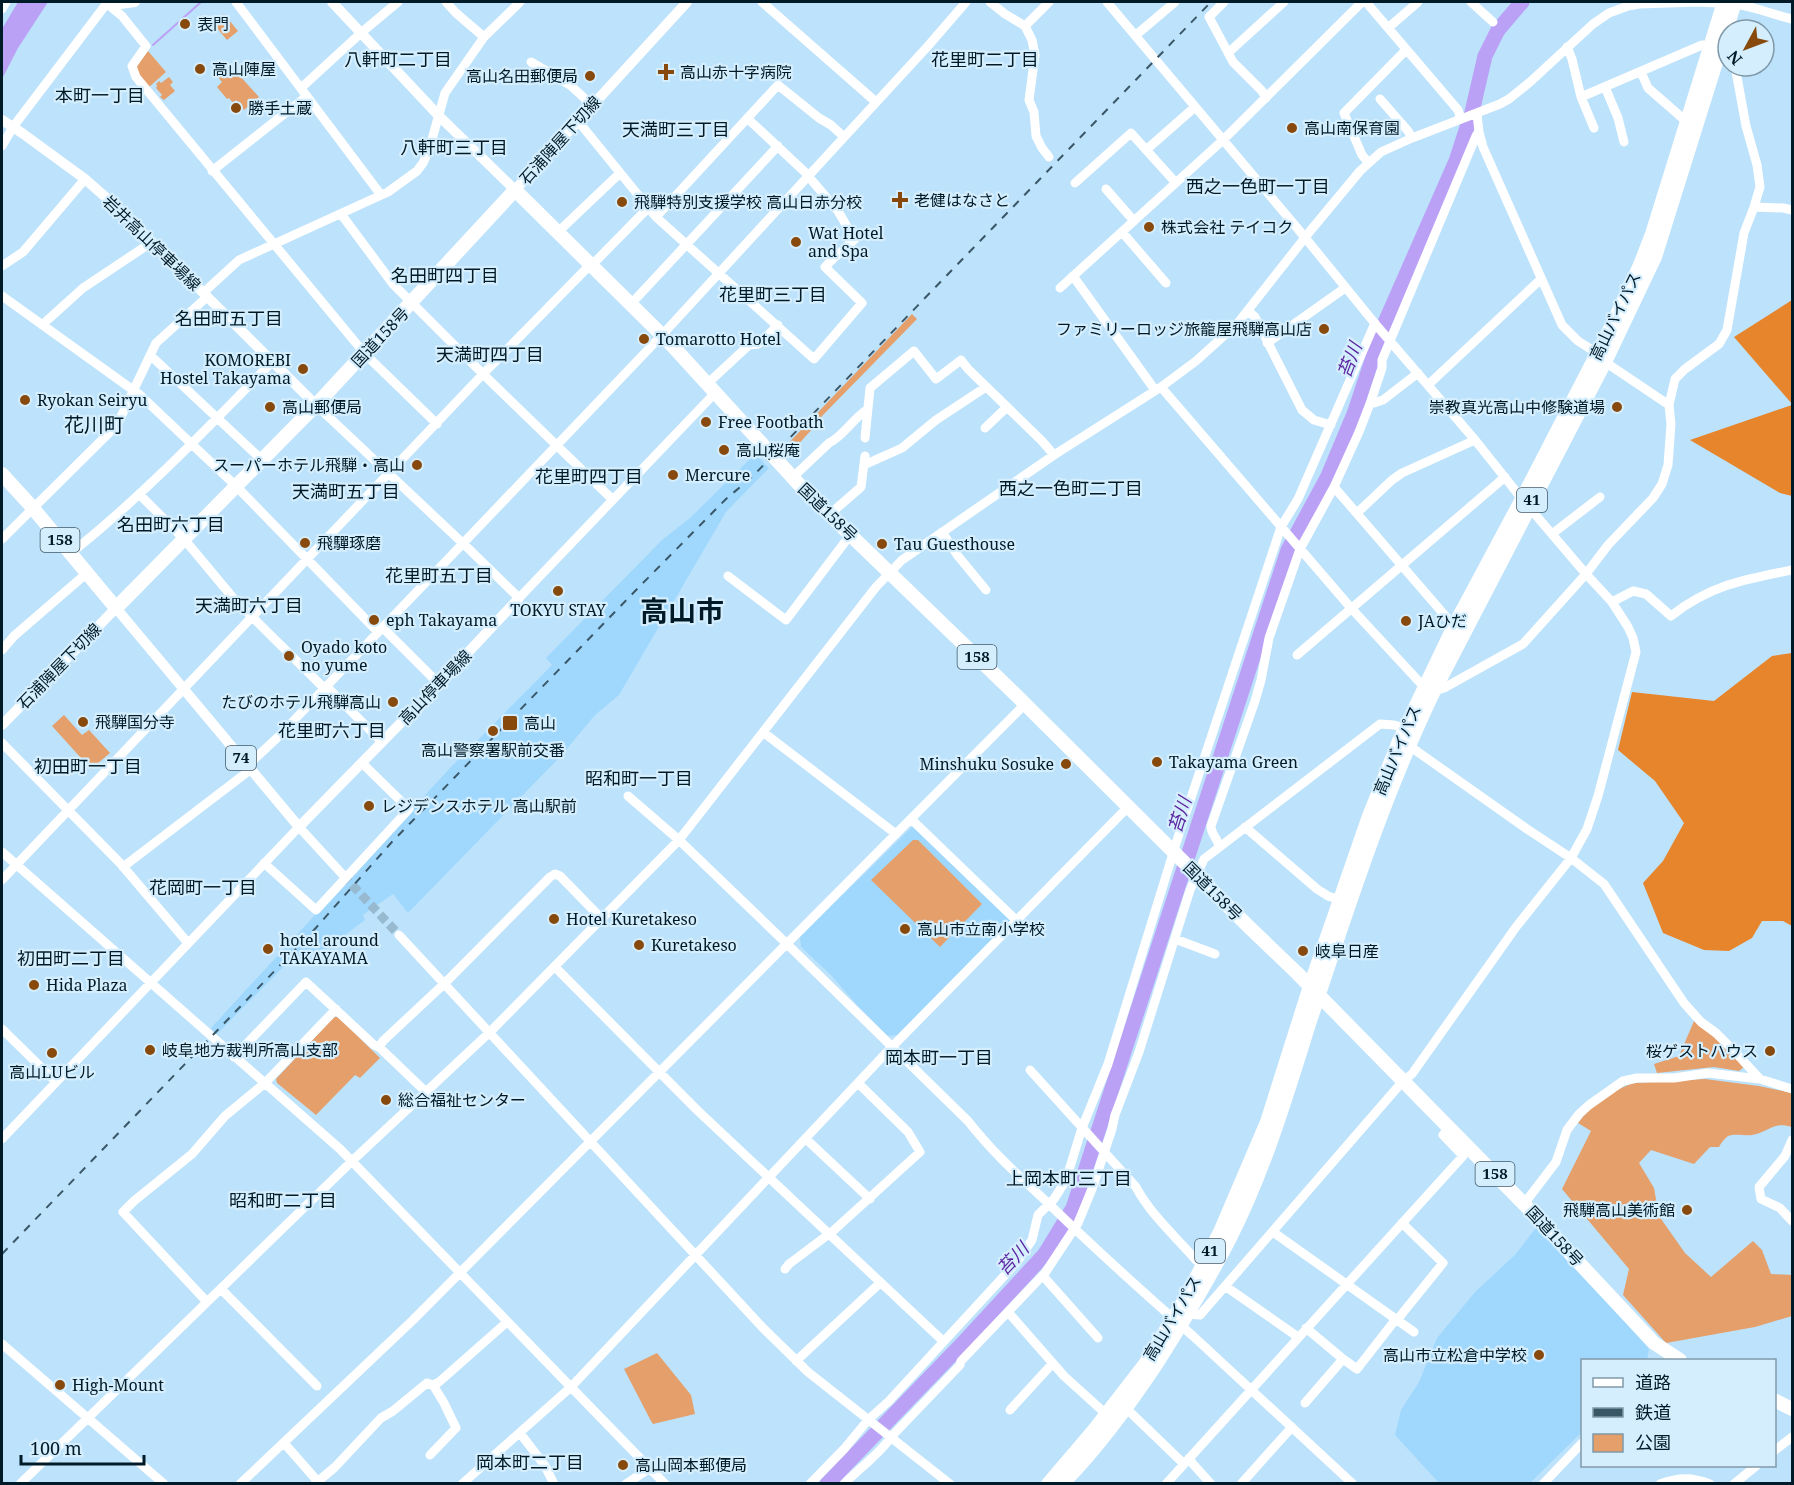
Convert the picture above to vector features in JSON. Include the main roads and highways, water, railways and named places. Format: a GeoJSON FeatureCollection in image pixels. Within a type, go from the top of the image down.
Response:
{"type":"FeatureCollection","features":[{"type":"Feature","properties":{"kind":"highway","name":"高山バイパス"},"geometry":{"type":"LineString","coordinates":[[1728,18],[1729,3]]}},
{"type":"Feature","properties":{"kind":"highway","name":"高山バイパス"},"geometry":{"type":"LineString","coordinates":[[1601,358],[1652,234],[1712,46],[1729,3]]}},
{"type":"Feature","properties":{"kind":"highway","name":"高山バイパス"},"geometry":{"type":"LineString","coordinates":[[1062,1484],[1115,1422],[1231,1237],[1274,1133],[1340,900],[1369,816],[1404,728],[1429,689],[1655,257],[1716,72]]}},
{"type":"Feature","properties":{"kind":"highway","name":"国道158号"},"geometry":{"type":"LineString","coordinates":[[116,608],[365,354],[514,190],[662,335],[792,478],[1315,991],[1524,1204],[1637,1326],[1670,1358]]}},
{"type":"Feature","properties":{"kind":"highway","name":"158"},"geometry":{"type":"LineString","coordinates":[[2,474],[116,608]]}},
{"type":"Feature","properties":{"kind":"highway","name":"高山バイパス"},"geometry":{"type":"LineString","coordinates":[[1048,1484],[1181,1320],[1267,1122],[1379,819],[1454,627],[1525,503]]}},
{"type":"Feature","properties":{"kind":"highway"},"geometry":{"type":"LineString","coordinates":[[1776,1401],[1792,1409]]}},
{"type":"Feature","properties":{"kind":"main road"},"geometry":{"type":"LineString","coordinates":[[106,2],[120,4],[135,2]]}},
{"type":"Feature","properties":{"kind":"main road","name":"石浦陣屋下切線"},"geometry":{"type":"LineString","coordinates":[[332,2],[439,116],[514,190],[687,2]]}},
{"type":"Feature","properties":{"kind":"main road","name":"岩井高山停車場線"},"geometry":{"type":"LineString","coordinates":[[2,120],[84,179],[118,209],[316,405]]}},
{"type":"Feature","properties":{"kind":"main road","name":"高山停車場線"},"geometry":{"type":"LineString","coordinates":[[116,608],[299,827],[439,684],[519,598]]}},
{"type":"Feature","properties":{"kind":"main road","name":"石浦陣屋下切線"},"geometry":{"type":"LineString","coordinates":[[2,725],[116,608]]}},
{"type":"Feature","properties":{"kind":"waterway"},"geometry":{"type":"LineString","coordinates":[[153,45],[201,2]]}},
{"type":"Feature","properties":{"kind":"waterway","name":"苔川"},"geometry":{"type":"LineString","coordinates":[[827,1484],[1045,1254],[1073,1208],[1288,550],[1328,476],[1354,414],[1383,327],[1456,161],[1472,112],[1485,56],[1498,30],[1522,2]]}},
{"type":"Feature","properties":{"kind":"tunnel"},"geometry":{"type":"LineString","coordinates":[[343,875],[399,935]]}},
{"type":"Feature","properties":{"kind":"railway"},"geometry":{"type":"LineString","coordinates":[[2,1254],[314,930],[391,843],[639,587],[726,499],[753,476],[1211,2]]}},
{"type":"Feature","properties":{"kind":"place","name":"表門"},"geometry":{"type":"Point","coordinates":[185,24]}},
{"type":"Feature","properties":{"kind":"place","name":"高山陣屋"},"geometry":{"type":"Point","coordinates":[200,69]}},
{"type":"Feature","properties":{"kind":"place","name":"高山赤十字病院"},"geometry":{"type":"Point","coordinates":[666,72]}},
{"type":"Feature","properties":{"kind":"place","name":"高山名田郵便局"},"geometry":{"type":"Point","coordinates":[590,76]}},
{"type":"Feature","properties":{"kind":"place","name":"勝手土蔵"},"geometry":{"type":"Point","coordinates":[236,108]}},
{"type":"Feature","properties":{"kind":"place","name":"高山南保育園"},"geometry":{"type":"Point","coordinates":[1292,128]}},
{"type":"Feature","properties":{"kind":"place","name":"老健はなさと"},"geometry":{"type":"Point","coordinates":[900,200]}},
{"type":"Feature","properties":{"kind":"place","name":"飛騨特別支援学校 高山日赤分校"},"geometry":{"type":"Point","coordinates":[622,202]}},
{"type":"Feature","properties":{"kind":"place","name":"株式会社 テイコク"},"geometry":{"type":"Point","coordinates":[1149,227]}},
{"type":"Feature","properties":{"kind":"place","name":"Wat Hotel and Spa"},"geometry":{"type":"Point","coordinates":[796,242]}},
{"type":"Feature","properties":{"kind":"place","name":"ファミリーロッジ旅籠屋飛騨高山店"},"geometry":{"type":"Point","coordinates":[1324,329]}},
{"type":"Feature","properties":{"kind":"place","name":"Tomarotto Hotel"},"geometry":{"type":"Point","coordinates":[644,339]}},
{"type":"Feature","properties":{"kind":"place","name":"KOMOREBI Hostel Takayama"},"geometry":{"type":"Point","coordinates":[303,369]}},
{"type":"Feature","properties":{"kind":"place","name":"Ryokan Seiryu"},"geometry":{"type":"Point","coordinates":[25,400]}},
{"type":"Feature","properties":{"kind":"place","name":"高山郵便局"},"geometry":{"type":"Point","coordinates":[270,407]}},
{"type":"Feature","properties":{"kind":"place","name":"崇教真光高山中修験道場"},"geometry":{"type":"Point","coordinates":[1617,407]}},
{"type":"Feature","properties":{"kind":"place","name":"Free Footbath"},"geometry":{"type":"Point","coordinates":[706,422]}},
{"type":"Feature","properties":{"kind":"place","name":"高山桜庵"},"geometry":{"type":"Point","coordinates":[724,450]}},
{"type":"Feature","properties":{"kind":"place","name":"スーパーホテル飛騨・高山"},"geometry":{"type":"Point","coordinates":[417,465]}},
{"type":"Feature","properties":{"kind":"place","name":"Mercure"},"geometry":{"type":"Point","coordinates":[673,475]}},
{"type":"Feature","properties":{"kind":"place","name":"飛驒琢磨"},"geometry":{"type":"Point","coordinates":[305,543]}},
{"type":"Feature","properties":{"kind":"place","name":"Tau Guesthouse"},"geometry":{"type":"Point","coordinates":[882,544]}},
{"type":"Feature","properties":{"kind":"place","name":"TOKYU STAY"},"geometry":{"type":"Point","coordinates":[558,591]}},
{"type":"Feature","properties":{"kind":"place","name":"eph Takayama"},"geometry":{"type":"Point","coordinates":[374,620]}},
{"type":"Feature","properties":{"kind":"place","name":"JAひだ"},"geometry":{"type":"Point","coordinates":[1406,621]}},
{"type":"Feature","properties":{"kind":"place","name":"Oyado koto no yume"},"geometry":{"type":"Point","coordinates":[289,656]}},
{"type":"Feature","properties":{"kind":"place","name":"たびのホテル飛騨高山"},"geometry":{"type":"Point","coordinates":[393,702]}},
{"type":"Feature","properties":{"kind":"place","name":"飛騨国分寺"},"geometry":{"type":"Point","coordinates":[83,722]}},
{"type":"Feature","properties":{"kind":"place","name":"高山"},"geometry":{"type":"Point","coordinates":[510,723]}},
{"type":"Feature","properties":{"kind":"place","name":"高山警察署駅前交番"},"geometry":{"type":"Point","coordinates":[493,731]}},
{"type":"Feature","properties":{"kind":"place","name":"Takayama Green"},"geometry":{"type":"Point","coordinates":[1157,762]}},
{"type":"Feature","properties":{"kind":"place","name":"Minshuku Sosuke"},"geometry":{"type":"Point","coordinates":[1066,764]}},
{"type":"Feature","properties":{"kind":"place","name":"レジデンスホテル 高山駅前"},"geometry":{"type":"Point","coordinates":[369,806]}},
{"type":"Feature","properties":{"kind":"place","name":"Hotel Kuretakeso"},"geometry":{"type":"Point","coordinates":[554,919]}},
{"type":"Feature","properties":{"kind":"place","name":"高山市立南小学校"},"geometry":{"type":"Point","coordinates":[905,929]}},
{"type":"Feature","properties":{"kind":"place","name":"Kuretakeso"},"geometry":{"type":"Point","coordinates":[639,945]}},
{"type":"Feature","properties":{"kind":"place","name":"hotel around TAKAYAMA"},"geometry":{"type":"Point","coordinates":[268,949]}},
{"type":"Feature","properties":{"kind":"place","name":"岐阜日産"},"geometry":{"type":"Point","coordinates":[1303,951]}},
{"type":"Feature","properties":{"kind":"place","name":"Hida Plaza"},"geometry":{"type":"Point","coordinates":[34,985]}},
{"type":"Feature","properties":{"kind":"place","name":"岐阜地方裁判所高山支部"},"geometry":{"type":"Point","coordinates":[150,1050]}},
{"type":"Feature","properties":{"kind":"place","name":"桜ゲストハウス"},"geometry":{"type":"Point","coordinates":[1770,1051]}},
{"type":"Feature","properties":{"kind":"place","name":"高山LUビル"},"geometry":{"type":"Point","coordinates":[52,1053]}},
{"type":"Feature","properties":{"kind":"place","name":"総合福祉センター"},"geometry":{"type":"Point","coordinates":[386,1100]}},
{"type":"Feature","properties":{"kind":"place","name":"飛騨高山美術館"},"geometry":{"type":"Point","coordinates":[1687,1210]}},
{"type":"Feature","properties":{"kind":"place","name":"高山市立松倉中学校"},"geometry":{"type":"Point","coordinates":[1539,1355]}},
{"type":"Feature","properties":{"kind":"place","name":"High-Mount"},"geometry":{"type":"Point","coordinates":[60,1385]}},
{"type":"Feature","properties":{"kind":"place","name":"高山岡本郵便局"},"geometry":{"type":"Point","coordinates":[623,1465]}},
{"type":"Feature","properties":{"kind":"district","name":"八軒町二丁目"},"geometry":{"type":"Point","coordinates":[398,60]}},
{"type":"Feature","properties":{"kind":"district","name":"花里町二丁目"},"geometry":{"type":"Point","coordinates":[985,60]}},
{"type":"Feature","properties":{"kind":"district","name":"本町一丁目"},"geometry":{"type":"Point","coordinates":[100,96]}},
{"type":"Feature","properties":{"kind":"district","name":"天満町三丁目"},"geometry":{"type":"Point","coordinates":[676,130]}},
{"type":"Feature","properties":{"kind":"district","name":"八軒町三丁目"},"geometry":{"type":"Point","coordinates":[454,148]}},
{"type":"Feature","properties":{"kind":"district","name":"西之一色町一丁目"},"geometry":{"type":"Point","coordinates":[1258,187]}},
{"type":"Feature","properties":{"kind":"district","name":"名田町四丁目"},"geometry":{"type":"Point","coordinates":[445,276]}},
{"type":"Feature","properties":{"kind":"district","name":"花里町三丁目"},"geometry":{"type":"Point","coordinates":[773,295]}},
{"type":"Feature","properties":{"kind":"district","name":"名田町五丁目"},"geometry":{"type":"Point","coordinates":[229,319]}},
{"type":"Feature","properties":{"kind":"district","name":"天満町四丁目"},"geometry":{"type":"Point","coordinates":[490,355]}},
{"type":"Feature","properties":{"kind":"district","name":"花川町"},"geometry":{"type":"Point","coordinates":[94,425]}},
{"type":"Feature","properties":{"kind":"district","name":"花里町四丁目"},"geometry":{"type":"Point","coordinates":[589,477]}},
{"type":"Feature","properties":{"kind":"district","name":"西之一色町二丁目"},"geometry":{"type":"Point","coordinates":[1071,489]}},
{"type":"Feature","properties":{"kind":"district","name":"天満町五丁目"},"geometry":{"type":"Point","coordinates":[346,492]}},
{"type":"Feature","properties":{"kind":"district","name":"名田町六丁目"},"geometry":{"type":"Point","coordinates":[171,525]}},
{"type":"Feature","properties":{"kind":"district","name":"花里町五丁目"},"geometry":{"type":"Point","coordinates":[439,576]}},
{"type":"Feature","properties":{"kind":"district","name":"天満町六丁目"},"geometry":{"type":"Point","coordinates":[249,606]}},
{"type":"Feature","properties":{"kind":"district","name":"高山市"},"geometry":{"type":"Point","coordinates":[682,611]}},
{"type":"Feature","properties":{"kind":"district","name":"花里町六丁目"},"geometry":{"type":"Point","coordinates":[332,731]}},
{"type":"Feature","properties":{"kind":"district","name":"初田町一丁目"},"geometry":{"type":"Point","coordinates":[88,767]}},
{"type":"Feature","properties":{"kind":"district","name":"昭和町一丁目"},"geometry":{"type":"Point","coordinates":[639,779]}},
{"type":"Feature","properties":{"kind":"district","name":"花岡町一丁目"},"geometry":{"type":"Point","coordinates":[203,888]}},
{"type":"Feature","properties":{"kind":"district","name":"初田町二丁目"},"geometry":{"type":"Point","coordinates":[71,959]}},
{"type":"Feature","properties":{"kind":"district","name":"岡本町一丁目"},"geometry":{"type":"Point","coordinates":[939,1058]}},
{"type":"Feature","properties":{"kind":"district","name":"上岡本町三丁目"},"geometry":{"type":"Point","coordinates":[1069,1179]}},
{"type":"Feature","properties":{"kind":"district","name":"昭和町二丁目"},"geometry":{"type":"Point","coordinates":[283,1201]}},
{"type":"Feature","properties":{"kind":"district","name":"岡本町二丁目"},"geometry":{"type":"Point","coordinates":[530,1463]}}]}
